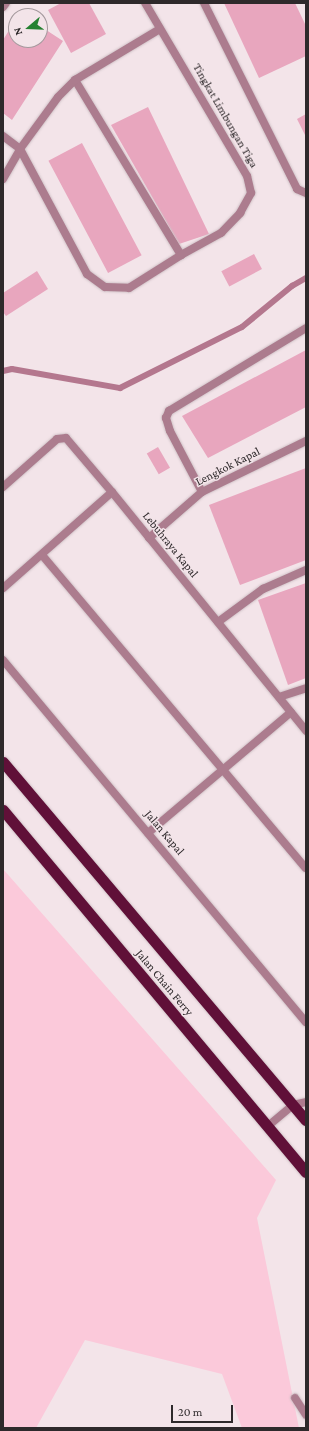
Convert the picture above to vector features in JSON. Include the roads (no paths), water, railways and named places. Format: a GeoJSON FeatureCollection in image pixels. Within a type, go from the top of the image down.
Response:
{"type":"FeatureCollection","features":[{"type":"Feature","properties":{"kind":"highway","name":"Jalan Chain Ferry"},"geometry":{"type":"LineString","coordinates":[[3,762],[306,1120]]}},
{"type":"Feature","properties":{"kind":"highway","name":"Jalan Chain Ferry"},"geometry":{"type":"LineString","coordinates":[[3,810],[306,1172]]}},
{"type":"Feature","properties":{"kind":"street"},"geometry":{"type":"LineString","coordinates":[[3,8],[6,3]]}},
{"type":"Feature","properties":{"kind":"street","name":"Tingkat Limbungan Tiga"},"geometry":{"type":"LineString","coordinates":[[20,150],[87,274],[105,287],[129,288],[181,255],[221,233],[240,213],[252,193],[248,176],[145,3]]}},
{"type":"Feature","properties":{"kind":"street"},"geometry":{"type":"LineString","coordinates":[[204,3],[297,189],[306,193]]}},
{"type":"Feature","properties":{"kind":"street"},"geometry":{"type":"LineString","coordinates":[[3,179],[20,150],[58,96],[75,80],[160,29]]}},
{"type":"Feature","properties":{"kind":"street"},"geometry":{"type":"LineString","coordinates":[[75,80],[181,255]]}},
{"type":"Feature","properties":{"kind":"street"},"geometry":{"type":"LineString","coordinates":[[3,136],[20,150]]}},
{"type":"Feature","properties":{"kind":"street"},"geometry":{"type":"LineString","coordinates":[[202,492],[170,431],[166,418],[169,411],[306,328]]}},
{"type":"Feature","properties":{"kind":"street","name":"Lebuhraya Kapal"},"geometry":{"type":"LineString","coordinates":[[3,487],[57,439],[66,438],[112,492],[306,731]]}},
{"type":"Feature","properties":{"kind":"street","name":"Lengkok Kapal"},"geometry":{"type":"LineString","coordinates":[[149,538],[202,492],[306,441]]}},
{"type":"Feature","properties":{"kind":"street"},"geometry":{"type":"LineString","coordinates":[[3,588],[112,492]]}},
{"type":"Feature","properties":{"kind":"street"},"geometry":{"type":"LineString","coordinates":[[42,555],[223,767],[306,868]]}},
{"type":"Feature","properties":{"kind":"street"},"geometry":{"type":"LineString","coordinates":[[218,622],[263,589],[306,570]]}},
{"type":"Feature","properties":{"kind":"street","name":"Jalan Kapal"},"geometry":{"type":"LineString","coordinates":[[3,660],[306,1022]]}},
{"type":"Feature","properties":{"kind":"street"},"geometry":{"type":"LineString","coordinates":[[278,697],[306,688]]}},
{"type":"Feature","properties":{"kind":"street"},"geometry":{"type":"LineString","coordinates":[[148,832],[223,767],[291,712]]}},
{"type":"Feature","properties":{"kind":"street"},"geometry":{"type":"LineString","coordinates":[[268,1126],[293,1105],[306,1102]]}},
{"type":"Feature","properties":{"kind":"street"},"geometry":{"type":"LineString","coordinates":[[295,1398],[306,1415]]}},
{"type":"Feature","properties":{"kind":"waterway"},"geometry":{"type":"LineString","coordinates":[[3,371],[12,369],[120,388],[242,327],[292,286],[306,278]]}}]}
